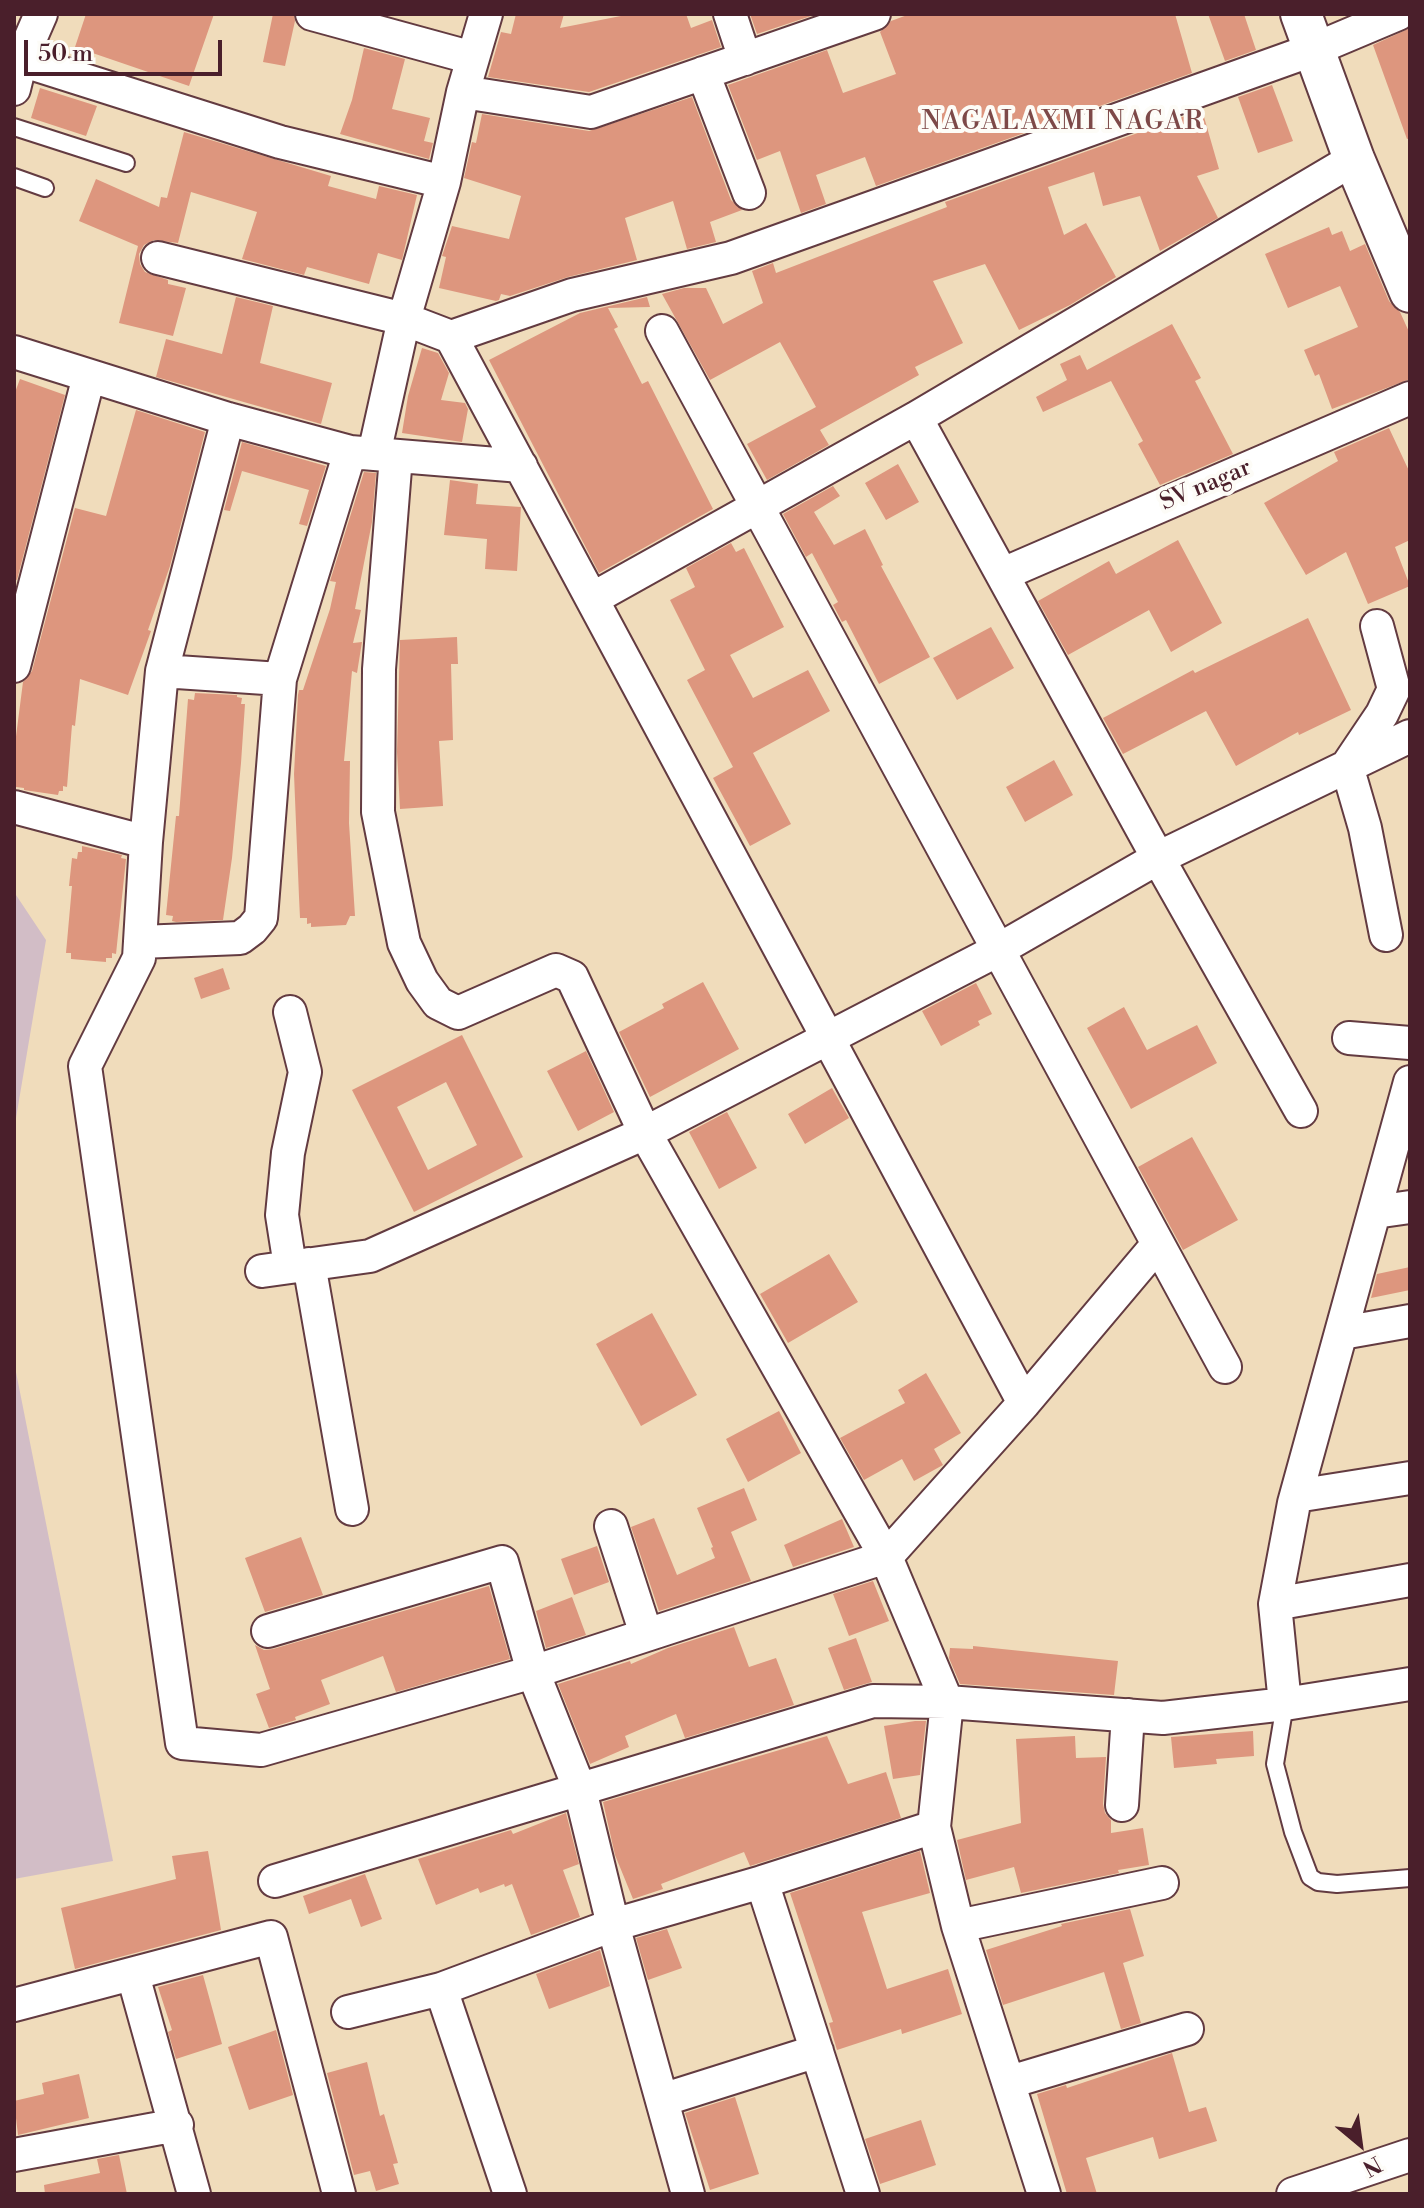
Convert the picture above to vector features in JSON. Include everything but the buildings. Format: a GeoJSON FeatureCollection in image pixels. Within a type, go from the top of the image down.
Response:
{"type":"FeatureCollection","features":[{"type":"Feature","properties":{"kind":"street"},"geometry":{"type":"LineString","coordinates":[[41,14],[18,75],[444,182]]}},
{"type":"Feature","properties":{"kind":"street"},"geometry":{"type":"LineString","coordinates":[[312,14],[473,58]]}},
{"type":"Feature","properties":{"kind":"street"},"geometry":{"type":"LineString","coordinates":[[140,942],[240,938],[261,918],[280,679],[373,454],[404,319],[444,182],[463,92],[486,14]]}},
{"type":"Feature","properties":{"kind":"street"},"geometry":{"type":"LineString","coordinates":[[730,14],[745,59]]}},
{"type":"Feature","properties":{"kind":"street"},"geometry":{"type":"LineString","coordinates":[[158,258],[404,319],[451,337],[572,295],[731,258],[1308,32],[1398,14]]}},
{"type":"Feature","properties":{"kind":"street"},"geometry":{"type":"LineString","coordinates":[[463,92],[591,112],[864,16]]}},
{"type":"Feature","properties":{"kind":"street"},"geometry":{"type":"LineString","coordinates":[[1308,32],[1354,159],[1410,292]]}},
{"type":"Feature","properties":{"kind":"street"},"geometry":{"type":"LineString","coordinates":[[703,73],[749,193]]}},
{"type":"Feature","properties":{"kind":"street"},"geometry":{"type":"LineString","coordinates":[[592,599],[916,418],[1354,159]]}},
{"type":"Feature","properties":{"kind":"street"},"geometry":{"type":"LineString","coordinates":[[662,331],[1225,1367]]}},
{"type":"Feature","properties":{"kind":"street"},"geometry":{"type":"LineString","coordinates":[[451,337],[1024,1403]]}},
{"type":"Feature","properties":{"kind":"street"},"geometry":{"type":"LineString","coordinates":[[14,352],[228,419],[373,454],[521,466]]}},
{"type":"Feature","properties":{"kind":"street"},"geometry":{"type":"LineString","coordinates":[[14,666],[89,376]]}},
{"type":"Feature","properties":{"kind":"street","name":"SV nagar"},"geometry":{"type":"LineString","coordinates":[[1003,574],[1410,398]]}},
{"type":"Feature","properties":{"kind":"street"},"geometry":{"type":"LineString","coordinates":[[916,418],[1301,1111]]}},
{"type":"Feature","properties":{"kind":"street"},"geometry":{"type":"LineString","coordinates":[[228,419],[162,671],[139,958],[85,1066],[182,1743],[261,1750],[533,1672],[886,1557],[1024,1403],[1158,1244]]}},
{"type":"Feature","properties":{"kind":"street"},"geometry":{"type":"LineString","coordinates":[[373,454],[379,669],[378,812],[404,943],[422,981],[438,1003],[458,1013],[556,970],[572,977],[645,1133],[886,1557],[947,1702],[934,1827],[958,1926],[1044,2194]]}},
{"type":"Feature","properties":{"kind":"street"},"geometry":{"type":"LineString","coordinates":[[1347,766],[1382,714],[1394,689],[1377,626]]}},
{"type":"Feature","properties":{"kind":"street"},"geometry":{"type":"LineString","coordinates":[[162,671],[280,679]]}},
{"type":"Feature","properties":{"kind":"street"},"geometry":{"type":"LineString","coordinates":[[287,1267],[370,1256],[645,1133],[998,950],[1158,858],[1410,736]]}},
{"type":"Feature","properties":{"kind":"street"},"geometry":{"type":"LineString","coordinates":[[1347,766],[1365,828],[1386,935]]}},
{"type":"Feature","properties":{"kind":"street"},"geometry":{"type":"LineString","coordinates":[[14,807],[146,842]]}},
{"type":"Feature","properties":{"kind":"street"},"geometry":{"type":"LineString","coordinates":[[290,1012],[305,1072],[288,1153],[282,1215],[287,1267],[352,1509]]}},
{"type":"Feature","properties":{"kind":"street"},"geometry":{"type":"LineString","coordinates":[[1349,1038],[1410,1043]]}},
{"type":"Feature","properties":{"kind":"street"},"geometry":{"type":"LineString","coordinates":[[1285,1704],[1275,1604],[1296,1496],[1410,1082]]}},
{"type":"Feature","properties":{"kind":"street"},"geometry":{"type":"LineString","coordinates":[[1375,1212],[1410,1207]]}},
{"type":"Feature","properties":{"kind":"street"},"geometry":{"type":"LineString","coordinates":[[1342,1333],[1410,1321]]}},
{"type":"Feature","properties":{"kind":"street"},"geometry":{"type":"LineString","coordinates":[[1296,1496],[1410,1478]]}},
{"type":"Feature","properties":{"kind":"street"},"geometry":{"type":"LineString","coordinates":[[611,1526],[646,1634]]}},
{"type":"Feature","properties":{"kind":"street"},"geometry":{"type":"LineString","coordinates":[[268,1631],[502,1562],[533,1672],[580,1790],[613,1925],[688,2194]]}},
{"type":"Feature","properties":{"kind":"street"},"geometry":{"type":"LineString","coordinates":[[1275,1604],[1410,1580]]}},
{"type":"Feature","properties":{"kind":"street"},"geometry":{"type":"LineString","coordinates":[[275,1881],[873,1701],[947,1702],[1163,1718],[1285,1704],[1410,1684]]}},
{"type":"Feature","properties":{"kind":"street"},"geometry":{"type":"LineString","coordinates":[[1122,1805],[1128,1715]]}},
{"type":"Feature","properties":{"kind":"street"},"geometry":{"type":"LineString","coordinates":[[348,2012],[441,1989],[613,1925],[934,1827]]}},
{"type":"Feature","properties":{"kind":"street"},"geometry":{"type":"LineString","coordinates":[[762,1882],[863,2194]]}},
{"type":"Feature","properties":{"kind":"street"},"geometry":{"type":"LineString","coordinates":[[958,1926],[1162,1883]]}},
{"type":"Feature","properties":{"kind":"street"},"geometry":{"type":"LineString","coordinates":[[14,2005],[271,1937],[339,2194]]}},
{"type":"Feature","properties":{"kind":"street"},"geometry":{"type":"LineString","coordinates":[[133,1975],[194,2194]]}},
{"type":"Feature","properties":{"kind":"street"},"geometry":{"type":"LineString","coordinates":[[441,1989],[510,2194]]}},
{"type":"Feature","properties":{"kind":"street"},"geometry":{"type":"LineString","coordinates":[[1010,2082],[1187,2029]]}},
{"type":"Feature","properties":{"kind":"street"},"geometry":{"type":"LineString","coordinates":[[662,2100],[817,2051]]}},
{"type":"Feature","properties":{"kind":"street"},"geometry":{"type":"LineString","coordinates":[[14,2155],[177,2125]]}},
{"type":"Feature","properties":{"kind":"street"},"geometry":{"type":"LineString","coordinates":[[1293,2194],[1410,2155]]}},
{"type":"Feature","properties":{"kind":"lane"},"geometry":{"type":"LineString","coordinates":[[14,127],[126,163]]}},
{"type":"Feature","properties":{"kind":"lane"},"geometry":{"type":"LineString","coordinates":[[14,177],[45,188]]}},
{"type":"Feature","properties":{"kind":"lane"},"geometry":{"type":"LineString","coordinates":[[1285,1704],[1275,1764],[1293,1832],[1310,1877],[1318,1882],[1337,1884],[1410,1878]]}},
{"type":"Feature","properties":{"kind":"shaded area"},"geometry":{"type":"Polygon","coordinates":[[[14,892],[46,940],[14,1130],[14,892]]]}},
{"type":"Feature","properties":{"kind":"shaded area"},"geometry":{"type":"Polygon","coordinates":[[[14,1362],[113,1861],[14,1879],[14,1362]]]}},
{"type":"Feature","properties":{"kind":"district","name":"NAGALAXMI NAGAR"},"geometry":{"type":"Point","coordinates":[1063,123]}}]}
